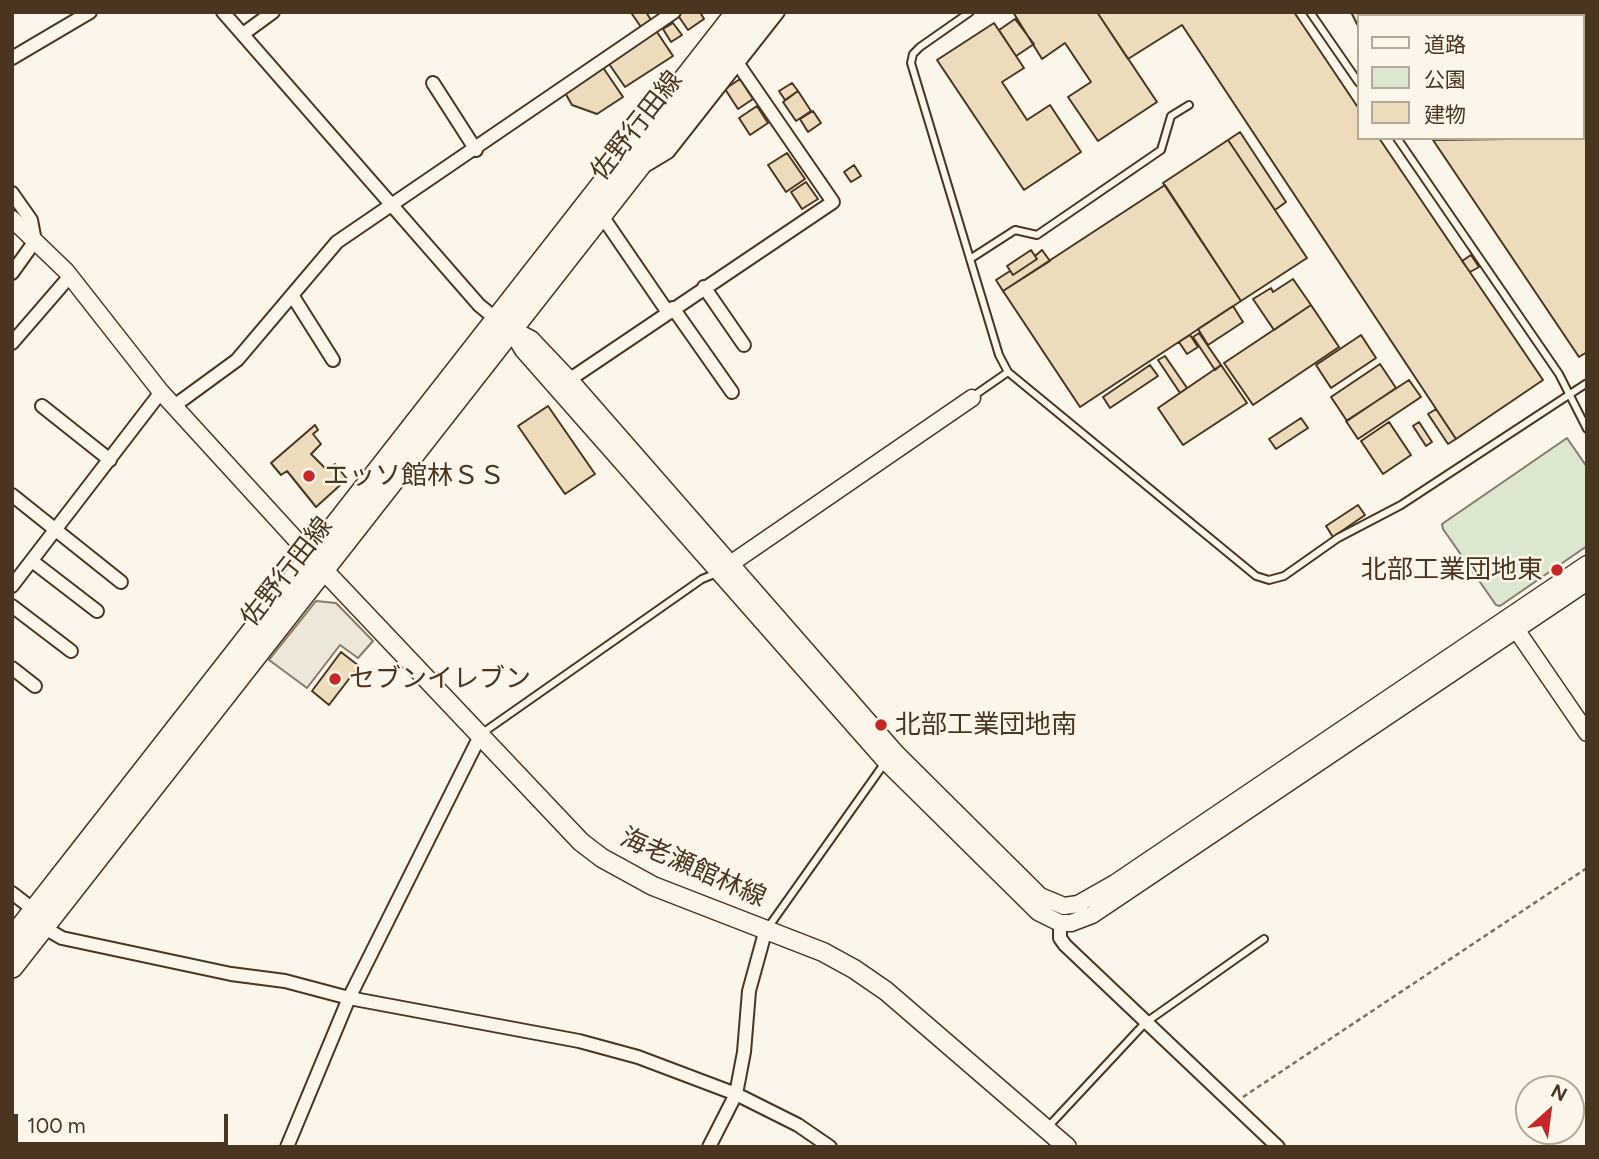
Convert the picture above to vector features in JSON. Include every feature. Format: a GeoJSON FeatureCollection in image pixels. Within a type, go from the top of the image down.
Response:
{"type":"FeatureCollection","features":[{"type":"Feature","properties":{"kind":"main road","name":"佐野行田線"},"geometry":{"type":"LineString","coordinates":[[503,325],[602,216],[636,172],[655,133],[737,12]]}},
{"type":"Feature","properties":{"kind":"main road","name":"佐野行田線"},"geometry":{"type":"LineString","coordinates":[[12,967],[39,919],[503,325],[655,133],[760,12]]}},
{"type":"Feature","properties":{"kind":"main road","name":"海老瀬館林線"},"geometry":{"type":"LineString","coordinates":[[317,563],[581,842],[602,858],[653,886],[823,952],[886,991],[1067,1147]]}},
{"type":"Feature","properties":{"kind":"main road","name":"佐野行田線"},"geometry":{"type":"LineString","coordinates":[[15,932],[39,919]]}},
{"type":"Feature","properties":{"kind":"street"},"geometry":{"type":"LineString","coordinates":[[12,58],[90,12]]}},
{"type":"Feature","properties":{"kind":"street"},"geometry":{"type":"LineString","coordinates":[[223,12],[479,305],[503,325],[523,349],[564,384],[891,757],[1038,912],[1060,923],[1071,923],[1092,915],[1512,623],[1587,564]]}},
{"type":"Feature","properties":{"kind":"street"},"geometry":{"type":"LineString","coordinates":[[243,34],[273,12]]}},
{"type":"Feature","properties":{"kind":"street"},"geometry":{"type":"LineString","coordinates":[[174,406],[237,360],[337,242],[391,204],[477,150],[674,12]]}},
{"type":"Feature","properties":{"kind":"street"},"geometry":{"type":"LineString","coordinates":[[636,172],[668,152],[778,12]]}},
{"type":"Feature","properties":{"kind":"street"},"geometry":{"type":"LineString","coordinates":[[564,384],[670,309],[833,202],[738,64]]}},
{"type":"Feature","properties":{"kind":"street"},"geometry":{"type":"LineString","coordinates":[[433,83],[477,150]]}},
{"type":"Feature","properties":{"kind":"street"},"geometry":{"type":"LineString","coordinates":[[12,193],[31,220],[35,241],[12,273]]}},
{"type":"Feature","properties":{"kind":"street"},"geometry":{"type":"LineString","coordinates":[[602,216],[732,392]]}},
{"type":"Feature","properties":{"kind":"street"},"geometry":{"type":"LineString","coordinates":[[13,220],[70,276],[161,392],[317,563]]}},
{"type":"Feature","properties":{"kind":"street"},"geometry":{"type":"LineString","coordinates":[[12,342],[70,276]]}},
{"type":"Feature","properties":{"kind":"street"},"geometry":{"type":"LineString","coordinates":[[704,287],[744,345]]}},
{"type":"Feature","properties":{"kind":"street"},"geometry":{"type":"LineString","coordinates":[[292,295],[333,360]]}},
{"type":"Feature","properties":{"kind":"street"},"geometry":{"type":"LineString","coordinates":[[12,586],[161,392]]}},
{"type":"Feature","properties":{"kind":"street"},"geometry":{"type":"LineString","coordinates":[[724,568],[972,398]]}},
{"type":"Feature","properties":{"kind":"street"},"geometry":{"type":"LineString","coordinates":[[42,406],[110,460]]}},
{"type":"Feature","properties":{"kind":"street"},"geometry":{"type":"LineString","coordinates":[[12,495],[57,528],[121,582]]}},
{"type":"Feature","properties":{"kind":"street"},"geometry":{"type":"LineString","coordinates":[[32,561],[97,611]]}},
{"type":"Feature","properties":{"kind":"street"},"geometry":{"type":"LineString","coordinates":[[891,757],[1040,896],[1064,906],[1078,904],[1115,883],[1512,623],[1587,582]]}},
{"type":"Feature","properties":{"kind":"street"},"geometry":{"type":"LineString","coordinates":[[12,606],[71,651]]}},
{"type":"Feature","properties":{"kind":"street"},"geometry":{"type":"LineString","coordinates":[[1512,623],[1587,733]]}},
{"type":"Feature","properties":{"kind":"street"},"geometry":{"type":"LineString","coordinates":[[12,668],[35,686]]}},
{"type":"Feature","properties":{"kind":"street"},"geometry":{"type":"LineString","coordinates":[[287,1147],[349,998],[480,736]]}},
{"type":"Feature","properties":{"kind":"street"},"geometry":{"type":"LineString","coordinates":[[12,893],[62,938],[231,974],[285,981],[349,998],[579,1041],[638,1057],[736,1094],[798,1125],[830,1147]]}},
{"type":"Feature","properties":{"kind":"street"},"geometry":{"type":"LineString","coordinates":[[1060,923],[1059,932],[1065,945],[1278,1147]]}},
{"type":"Feature","properties":{"kind":"street"},"geometry":{"type":"LineString","coordinates":[[709,1147],[736,1094],[744,1052],[749,991],[766,929]]}},
{"type":"Feature","properties":{"kind":"lane"},"geometry":{"type":"LineString","coordinates":[[970,12],[920,47],[913,54],[911,63],[999,355],[1008,372],[1244,568],[1269,580],[1284,576],[1338,538],[1401,505],[1587,383]]}},
{"type":"Feature","properties":{"kind":"lane"},"geometry":{"type":"LineString","coordinates":[[1310,12],[1358,82]]}},
{"type":"Feature","properties":{"kind":"lane"},"geometry":{"type":"LineString","coordinates":[[970,259],[1015,230],[1037,235],[1145,162],[1161,150],[1171,116],[1189,105]]}},
{"type":"Feature","properties":{"kind":"lane"},"geometry":{"type":"LineString","coordinates":[[1398,140],[1559,374],[1587,429]]}},
{"type":"Feature","properties":{"kind":"lane"},"geometry":{"type":"LineString","coordinates":[[972,398],[1008,372]]}},
{"type":"Feature","properties":{"kind":"lane"},"geometry":{"type":"LineString","coordinates":[[480,736],[702,579],[724,568]]}},
{"type":"Feature","properties":{"kind":"lane"},"geometry":{"type":"LineString","coordinates":[[766,929],[891,757]]}},
{"type":"Feature","properties":{"kind":"lane"},"geometry":{"type":"LineString","coordinates":[[1047,1128],[1145,1023],[1264,939]]}},
{"type":"Feature","properties":{"kind":"path"},"geometry":{"type":"LineString","coordinates":[[1232,1105],[1587,868]]}},
{"type":"Feature","properties":{"kind":"green space"},"geometry":{"type":"Polygon","coordinates":[[[1567,438],[1587,467],[1587,546],[1500,606],[1496,605],[1442,524],[1567,438]]]}},
{"type":"Feature","properties":{"kind":"shaded area"},"geometry":{"type":"Polygon","coordinates":[[[316,601],[336,603],[373,641],[358,658],[340,645],[307,688],[269,660],[316,601]]]}},
{"type":"Feature","properties":{"kind":"building"},"geometry":{"type":"Polygon","coordinates":[[[646,12],[651,20],[641,27],[632,14],[646,12]]]}},
{"type":"Feature","properties":{"kind":"building"},"geometry":{"type":"Polygon","coordinates":[[[700,12],[704,19],[688,30],[677,14],[700,12]]]}},
{"type":"Feature","properties":{"kind":"building"},"geometry":{"type":"Polygon","coordinates":[[[1013,12],[1097,12],[1157,102],[1098,141],[1068,97],[1091,82],[1065,43],[1042,59],[1013,12]]]}},
{"type":"Feature","properties":{"kind":"building"},"geometry":{"type":"Polygon","coordinates":[[[1097,12],[1294,12],[1358,108],[1358,140],[1380,140],[1543,380],[1456,439],[1182,25],[1128,59],[1097,12]]]}},
{"type":"Feature","properties":{"kind":"building"},"geometry":{"type":"Polygon","coordinates":[[[1351,12],[1411,14],[1358,14],[1358,26],[1351,12]]]}},
{"type":"Feature","properties":{"kind":"building"},"geometry":{"type":"Polygon","coordinates":[[[1427,12],[1509,12],[1509,14],[1427,12]]]}},
{"type":"Feature","properties":{"kind":"building"},"geometry":{"type":"Polygon","coordinates":[[[1587,12],[1587,39],[1585,40],[1585,14],[1542,14],[1587,12]]]}},
{"type":"Feature","properties":{"kind":"building"},"geometry":{"type":"Polygon","coordinates":[[[1015,19],[1034,44],[1016,56],[999,30],[1015,19]]]}},
{"type":"Feature","properties":{"kind":"building"},"geometry":{"type":"Polygon","coordinates":[[[673,23],[682,35],[671,42],[663,29],[673,23]]]}},
{"type":"Feature","properties":{"kind":"building"},"geometry":{"type":"Polygon","coordinates":[[[994,23],[1024,68],[1002,82],[1027,120],[1050,105],[1081,152],[1024,190],[937,60],[994,23]]]}},
{"type":"Feature","properties":{"kind":"building"},"geometry":{"type":"Polygon","coordinates":[[[655,29],[673,56],[625,87],[607,61],[655,29]]]}},
{"type":"Feature","properties":{"kind":"building"},"geometry":{"type":"Polygon","coordinates":[[[1587,39],[1587,352],[1579,357],[1433,140],[1585,140],[1587,39]]]}},
{"type":"Feature","properties":{"kind":"building"},"geometry":{"type":"Polygon","coordinates":[[[602,66],[623,97],[597,114],[572,105],[564,91],[602,66]]]}},
{"type":"Feature","properties":{"kind":"building"},"geometry":{"type":"Polygon","coordinates":[[[740,79],[753,99],[738,109],[725,89],[740,79]]]}},
{"type":"Feature","properties":{"kind":"building"},"geometry":{"type":"Polygon","coordinates":[[[792,83],[798,91],[785,100],[779,91],[792,83]]]}},
{"type":"Feature","properties":{"kind":"building"},"geometry":{"type":"Polygon","coordinates":[[[798,91],[811,111],[796,121],[783,102],[798,91]]]}},
{"type":"Feature","properties":{"kind":"building"},"geometry":{"type":"Polygon","coordinates":[[[757,106],[768,123],[750,135],[739,118],[757,106]]]}},
{"type":"Feature","properties":{"kind":"building"},"geometry":{"type":"Polygon","coordinates":[[[813,111],[821,123],[808,132],[800,119],[813,111]]]}},
{"type":"Feature","properties":{"kind":"building"},"geometry":{"type":"Polygon","coordinates":[[[1240,132],[1286,202],[1275,210],[1228,140],[1240,132]]]}},
{"type":"Feature","properties":{"kind":"building"},"geometry":{"type":"Polygon","coordinates":[[[1228,140],[1307,258],[1241,301],[1163,183],[1228,140]]]}},
{"type":"Feature","properties":{"kind":"building"},"geometry":{"type":"Polygon","coordinates":[[[787,153],[805,179],[786,192],[768,165],[787,153]]]}},
{"type":"Feature","properties":{"kind":"building"},"geometry":{"type":"Polygon","coordinates":[[[854,165],[861,176],[851,182],[844,172],[854,165]]]}},
{"type":"Feature","properties":{"kind":"building"},"geometry":{"type":"Polygon","coordinates":[[[806,182],[818,199],[802,209],[791,192],[806,182]]]}},
{"type":"Feature","properties":{"kind":"building"},"geometry":{"type":"Polygon","coordinates":[[[1165,185],[1241,301],[1080,407],[1003,291],[1165,185]]]}},
{"type":"Feature","properties":{"kind":"building"},"geometry":{"type":"Polygon","coordinates":[[[1031,250],[1037,259],[1013,275],[1007,266],[1031,250]]]}},
{"type":"Feature","properties":{"kind":"building"},"geometry":{"type":"Polygon","coordinates":[[[1042,250],[1050,261],[1003,291],[996,280],[1010,271],[1013,275],[1037,259],[1035,256],[1042,250]]]}},
{"type":"Feature","properties":{"kind":"building"},"geometry":{"type":"Polygon","coordinates":[[[1471,255],[1479,267],[1470,272],[1462,261],[1471,255]]]}},
{"type":"Feature","properties":{"kind":"building"},"geometry":{"type":"Polygon","coordinates":[[[1293,279],[1311,305],[1274,330],[1253,299],[1271,288],[1273,292],[1293,279]]]}},
{"type":"Feature","properties":{"kind":"building"},"geometry":{"type":"Polygon","coordinates":[[[1311,305],[1339,347],[1253,405],[1224,363],[1311,305]]]}},
{"type":"Feature","properties":{"kind":"building"},"geometry":{"type":"Polygon","coordinates":[[[1233,306],[1243,322],[1208,345],[1198,329],[1233,306]]]}},
{"type":"Feature","properties":{"kind":"building"},"geometry":{"type":"Polygon","coordinates":[[[1199,333],[1221,365],[1215,370],[1193,337],[1199,333]]]}},
{"type":"Feature","properties":{"kind":"building"},"geometry":{"type":"Polygon","coordinates":[[[1190,335],[1198,347],[1187,354],[1179,342],[1190,335]]]}},
{"type":"Feature","properties":{"kind":"building"},"geometry":{"type":"Polygon","coordinates":[[[1361,335],[1376,358],[1331,388],[1316,365],[1361,335]]]}},
{"type":"Feature","properties":{"kind":"building"},"geometry":{"type":"Polygon","coordinates":[[[1165,356],[1187,388],[1180,393],[1158,360],[1165,356]]]}},
{"type":"Feature","properties":{"kind":"building"},"geometry":{"type":"Polygon","coordinates":[[[1380,364],[1396,388],[1347,421],[1331,397],[1380,364]]]}},
{"type":"Feature","properties":{"kind":"building"},"geometry":{"type":"Polygon","coordinates":[[[1150,365],[1158,376],[1110,408],[1103,397],[1150,365]]]}},
{"type":"Feature","properties":{"kind":"building"},"geometry":{"type":"Polygon","coordinates":[[[1221,365],[1247,403],[1183,445],[1158,408],[1221,365]]]}},
{"type":"Feature","properties":{"kind":"building"},"geometry":{"type":"Polygon","coordinates":[[[1409,380],[1421,397],[1358,439],[1346,421],[1409,380]]]}},
{"type":"Feature","properties":{"kind":"building"},"geometry":{"type":"Polygon","coordinates":[[[548,406],[595,474],[565,494],[518,426],[548,406]]]}},
{"type":"Feature","properties":{"kind":"building"},"geometry":{"type":"Polygon","coordinates":[[[1436,409],[1456,439],[1448,444],[1428,414],[1436,409]]]}},
{"type":"Feature","properties":{"kind":"building"},"geometry":{"type":"Polygon","coordinates":[[[1301,418],[1308,428],[1276,449],[1269,439],[1301,418]]]}},
{"type":"Feature","properties":{"kind":"building"},"geometry":{"type":"Polygon","coordinates":[[[1389,422],[1411,455],[1383,474],[1361,441],[1389,422]]]}},
{"type":"Feature","properties":{"kind":"building"},"geometry":{"type":"Polygon","coordinates":[[[1419,422],[1432,442],[1426,446],[1413,426],[1419,422]]]}},
{"type":"Feature","properties":{"kind":"building"},"geometry":{"type":"Polygon","coordinates":[[[315,425],[318,430],[313,434],[321,444],[311,454],[326,469],[335,464],[347,479],[316,507],[287,471],[281,475],[271,463],[315,425]]]}},
{"type":"Feature","properties":{"kind":"building"},"geometry":{"type":"Polygon","coordinates":[[[1358,505],[1365,515],[1333,537],[1326,526],[1358,505]]]}},
{"type":"Feature","properties":{"kind":"building","name":"セブンイレブン"},"geometry":{"type":"Polygon","coordinates":[[[341,652],[359,666],[329,705],[312,691],[341,652]]]}},
{"type":"Feature","properties":{"kind":"place","name":"エッソ館林ＳＳ"},"geometry":{"type":"Point","coordinates":[309,476]}},
{"type":"Feature","properties":{"kind":"place","name":"北部工業団地東"},"geometry":{"type":"Point","coordinates":[1557,570]}},
{"type":"Feature","properties":{"kind":"place","name":"セブンイレブン"},"geometry":{"type":"Point","coordinates":[335,679]}},
{"type":"Feature","properties":{"kind":"place","name":"北部工業団地南"},"geometry":{"type":"Point","coordinates":[881,725]}}]}
